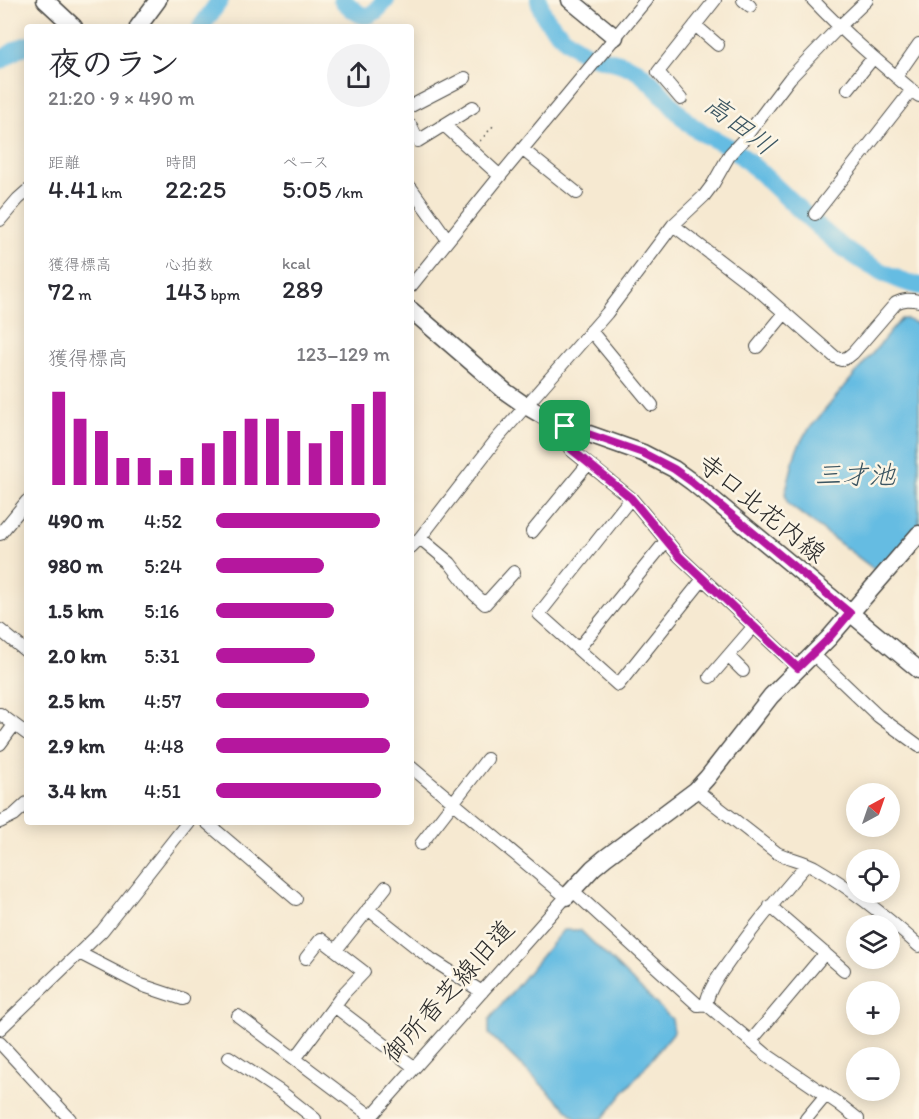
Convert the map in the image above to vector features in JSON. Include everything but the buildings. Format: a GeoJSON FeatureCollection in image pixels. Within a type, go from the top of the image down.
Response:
{"type":"FeatureCollection","features":[{"type":"Feature","properties":{"kind":"main road"},"geometry":{"type":"LineString","coordinates":[[45,0],[71,24]]}},
{"type":"Feature","properties":{"kind":"main road"},"geometry":{"type":"LineString","coordinates":[[140,24],[158,0]]}},
{"type":"Feature","properties":{"kind":"main road"},"geometry":{"type":"LineString","coordinates":[[570,0],[615,37]]}},
{"type":"Feature","properties":{"kind":"main road","name":"寺口北花内線"},"geometry":{"type":"LineString","coordinates":[[414,313],[506,392],[539,414],[565,426],[643,453],[674,469],[919,670]]}},
{"type":"Feature","properties":{"kind":"main road"},"geometry":{"type":"LineString","coordinates":[[569,894],[605,858],[696,790],[771,696],[829,638],[919,534]]}},
{"type":"Feature","properties":{"kind":"street"},"geometry":{"type":"LineString","coordinates":[[414,282],[646,0]]}},
{"type":"Feature","properties":{"kind":"street"},"geometry":{"type":"LineString","coordinates":[[681,99],[658,72],[715,0]]}},
{"type":"Feature","properties":{"kind":"street"},"geometry":{"type":"LineString","coordinates":[[813,0],[838,27],[915,93],[815,214]]}},
{"type":"Feature","properties":{"kind":"street"},"geometry":{"type":"LineString","coordinates":[[514,572],[485,604],[474,594],[450,563],[415,542],[496,440],[622,294],[673,225],[704,196],[730,154],[790,78],[867,0]]}},
{"type":"Feature","properties":{"kind":"street"},"geometry":{"type":"LineString","coordinates":[[694,25],[718,45]]}},
{"type":"Feature","properties":{"kind":"street"},"geometry":{"type":"LineString","coordinates":[[896,77],[919,44]]}},
{"type":"Feature","properties":{"kind":"street"},"geometry":{"type":"LineString","coordinates":[[848,89],[873,58]]}},
{"type":"Feature","properties":{"kind":"street"},"geometry":{"type":"LineString","coordinates":[[414,104],[465,78]]}},
{"type":"Feature","properties":{"kind":"street"},"geometry":{"type":"LineString","coordinates":[[414,132],[418,141],[473,107]]}},
{"type":"Feature","properties":{"kind":"street"},"geometry":{"type":"LineString","coordinates":[[444,125],[500,176]]}},
{"type":"Feature","properties":{"kind":"street"},"geometry":{"type":"LineString","coordinates":[[522,149],[577,194]]}},
{"type":"Feature","properties":{"kind":"street"},"geometry":{"type":"LineString","coordinates":[[414,192],[448,240]]}},
{"type":"Feature","properties":{"kind":"street"},"geometry":{"type":"LineString","coordinates":[[0,220],[24,194]]}},
{"type":"Feature","properties":{"kind":"street"},"geometry":{"type":"LineString","coordinates":[[673,225],[763,294],[841,360],[853,353],[896,303],[910,299],[919,301]]}},
{"type":"Feature","properties":{"kind":"street"},"geometry":{"type":"LineString","coordinates":[[757,347],[785,313]]}},
{"type":"Feature","properties":{"kind":"street"},"geometry":{"type":"LineString","coordinates":[[591,331],[652,405]]}},
{"type":"Feature","properties":{"kind":"street"},"geometry":{"type":"LineString","coordinates":[[565,426],[567,444],[631,498],[666,541],[703,579],[798,668]]}},
{"type":"Feature","properties":{"kind":"street"},"geometry":{"type":"LineString","coordinates":[[532,532],[588,464]]}},
{"type":"Feature","properties":{"kind":"street"},"geometry":{"type":"LineString","coordinates":[[631,498],[539,615],[618,685],[703,579]]}},
{"type":"Feature","properties":{"kind":"street"},"geometry":{"type":"LineString","coordinates":[[0,534],[24,505]]}},
{"type":"Feature","properties":{"kind":"street"},"geometry":{"type":"LineString","coordinates":[[578,649],[666,541]]}},
{"type":"Feature","properties":{"kind":"street"},"geometry":{"type":"LineString","coordinates":[[710,677],[754,626]]}},
{"type":"Feature","properties":{"kind":"street"},"geometry":{"type":"LineString","coordinates":[[0,630],[24,650]]}},
{"type":"Feature","properties":{"kind":"street"},"geometry":{"type":"LineString","coordinates":[[813,654],[878,716],[919,746]]}},
{"type":"Feature","properties":{"kind":"street"},"geometry":{"type":"LineString","coordinates":[[728,656],[743,671]]}},
{"type":"Feature","properties":{"kind":"street"},"geometry":{"type":"LineString","coordinates":[[0,714],[24,732]]}},
{"type":"Feature","properties":{"kind":"street"},"geometry":{"type":"LineString","coordinates":[[0,744],[14,725]]}},
{"type":"Feature","properties":{"kind":"street"},"geometry":{"type":"LineString","coordinates":[[421,844],[487,759]]}},
{"type":"Feature","properties":{"kind":"street"},"geometry":{"type":"LineString","coordinates":[[414,770],[569,894],[698,1005],[706,1004],[777,1063],[858,1119]]}},
{"type":"Feature","properties":{"kind":"street"},"geometry":{"type":"LineString","coordinates":[[696,790],[777,853],[815,867],[879,912],[919,946]]}},
{"type":"Feature","properties":{"kind":"street"},"geometry":{"type":"LineString","coordinates":[[0,822],[14,815],[24,806]]}},
{"type":"Feature","properties":{"kind":"street"},"geometry":{"type":"LineString","coordinates":[[0,1029],[112,919],[186,825]]}},
{"type":"Feature","properties":{"kind":"street"},"geometry":{"type":"LineString","coordinates":[[209,825],[296,900]]}},
{"type":"Feature","properties":{"kind":"street"},"geometry":{"type":"LineString","coordinates":[[706,1004],[708,992],[747,935],[807,864]]}},
{"type":"Feature","properties":{"kind":"street"},"geometry":{"type":"LineString","coordinates":[[336,950],[386,887]]}},
{"type":"Feature","properties":{"kind":"street","name":"御所香芝線旧道"},"geometry":{"type":"LineString","coordinates":[[370,1117],[569,894]]}},
{"type":"Feature","properties":{"kind":"street"},"geometry":{"type":"LineString","coordinates":[[770,906],[844,970]]}},
{"type":"Feature","properties":{"kind":"street"},"geometry":{"type":"LineString","coordinates":[[369,909],[431,959],[482,992]]}},
{"type":"Feature","properties":{"kind":"street"},"geometry":{"type":"LineString","coordinates":[[295,1059],[344,993],[364,972],[321,939],[306,958]]}},
{"type":"Feature","properties":{"kind":"street"},"geometry":{"type":"LineString","coordinates":[[79,953],[141,985],[183,999]]}},
{"type":"Feature","properties":{"kind":"street"},"geometry":{"type":"LineString","coordinates":[[751,1041],[825,953]]}},
{"type":"Feature","properties":{"kind":"street"},"geometry":{"type":"LineString","coordinates":[[334,1006],[414,1066]]}},
{"type":"Feature","properties":{"kind":"street"},"geometry":{"type":"LineString","coordinates":[[238,1016],[370,1117]]}},
{"type":"Feature","properties":{"kind":"street"},"geometry":{"type":"LineString","coordinates":[[0,1043],[70,1119]]}},
{"type":"Feature","properties":{"kind":"street"},"geometry":{"type":"LineString","coordinates":[[229,1057],[281,1092],[315,1119]]}},
{"type":"Feature","properties":{"kind":"street"},"geometry":{"type":"LineString","coordinates":[[806,1119],[826,1095]]}},
{"type":"Feature","properties":{"kind":"path"},"geometry":{"type":"LineString","coordinates":[[471,150],[494,125]]}},
{"type":"Feature","properties":{"kind":"water","name":"三才池"},"geometry":{"type":"Polygon","coordinates":[[[901,319],[919,324],[919,527],[879,573],[788,504],[785,494],[796,451],[805,434],[901,319]]]}},
{"type":"Feature","properties":{"kind":"water"},"geometry":{"type":"Polygon","coordinates":[[[563,930],[580,930],[672,1019],[674,1032],[602,1119],[577,1119],[489,1034],[489,1020],[563,930]]]}},
{"type":"Feature","properties":{"kind":"waterway","name":"高田川"},"geometry":{"type":"LineString","coordinates":[[203,24],[220,0]]}},
{"type":"Feature","properties":{"kind":"waterway","name":"高田川"},"geometry":{"type":"LineString","coordinates":[[342,0],[364,16],[374,13],[386,0]]}},
{"type":"Feature","properties":{"kind":"waterway","name":"高田川"},"geometry":{"type":"LineString","coordinates":[[539,0],[545,17],[572,44],[590,55],[620,63],[637,71],[652,83],[691,125],[738,153],[844,248],[867,264],[892,277],[919,286]]}},
{"type":"Feature","properties":{"kind":"waterway","name":"高田川"},"geometry":{"type":"LineString","coordinates":[[0,61],[24,46]]}},
{"type":"Feature","properties":{"kind":"route"},"geometry":{"type":"LineString","coordinates":[[565,426],[643,453],[674,469],[850,613],[829,638],[798,668],[680,557],[631,498],[572,450],[565,438],[565,426]]}}]}
